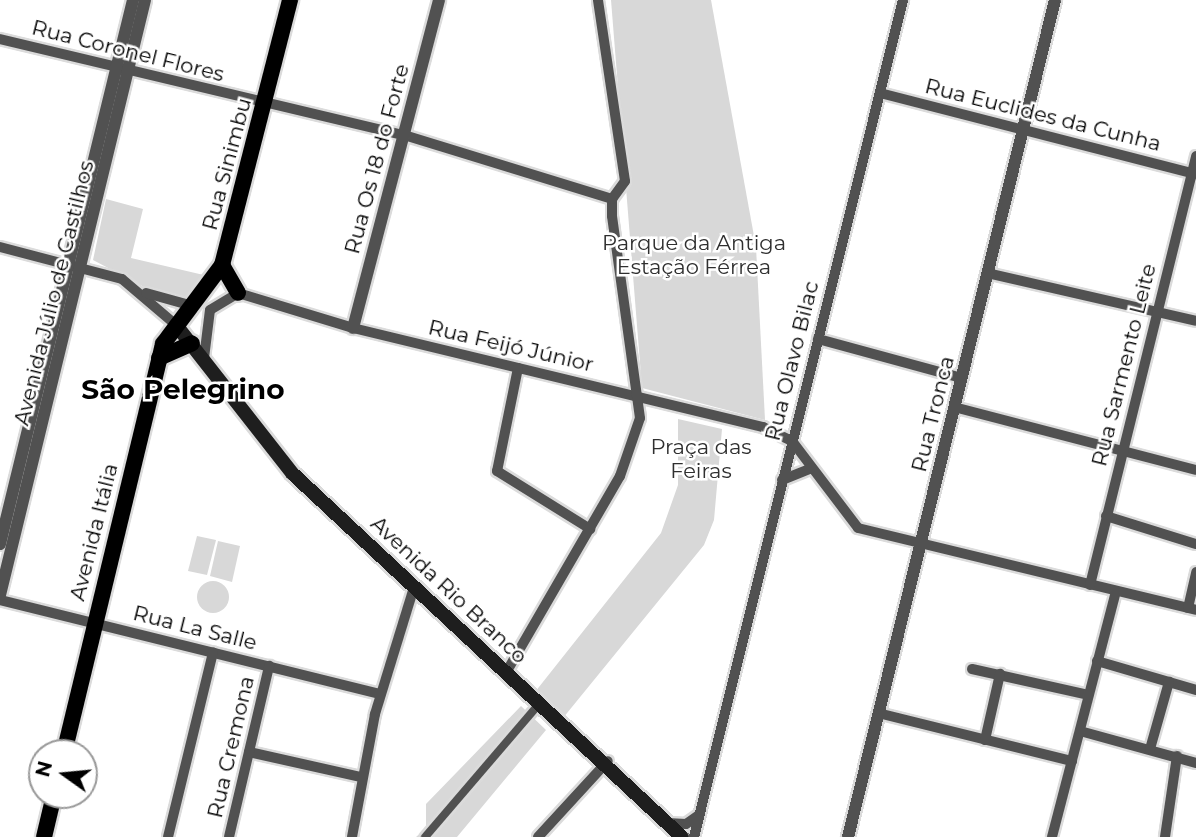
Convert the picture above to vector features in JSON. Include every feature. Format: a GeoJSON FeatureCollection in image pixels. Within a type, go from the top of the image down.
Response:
{"type":"FeatureCollection","features":[{"type":"Feature","properties":{"kind":"main road","name":"Rua Sinimbu"},"geometry":{"type":"LineString","coordinates":[[176,325],[222,265],[290,0]]}},
{"type":"Feature","properties":{"kind":"main road"},"geometry":{"type":"LineString","coordinates":[[222,265],[238,293]]}},
{"type":"Feature","properties":{"kind":"main road","name":"Avenida Rio Branco"},"geometry":{"type":"LineString","coordinates":[[176,325],[293,474],[540,703],[608,761],[682,837]]}},
{"type":"Feature","properties":{"kind":"main road","name":"Avenida Itália"},"geometry":{"type":"LineString","coordinates":[[67,739],[159,358],[176,325]]}},
{"type":"Feature","properties":{"kind":"main road"},"geometry":{"type":"LineString","coordinates":[[159,358],[192,343]]}},
{"type":"Feature","properties":{"kind":"main road"},"geometry":{"type":"LineString","coordinates":[[44,837],[51,809]]}},
{"type":"Feature","properties":{"kind":"street","name":"Avenida Júlio de Castilhos"},"geometry":{"type":"LineString","coordinates":[[122,71],[133,0]]}},
{"type":"Feature","properties":{"kind":"street","name":"Avenida Júlio de Castilhos"},"geometry":{"type":"LineString","coordinates":[[0,597],[5,554],[74,265],[122,71],[145,0]]}},
{"type":"Feature","properties":{"kind":"street","name":"Rua Os 18 do Forte"},"geometry":{"type":"LineString","coordinates":[[353,328],[439,0]]}},
{"type":"Feature","properties":{"kind":"street"},"geometry":{"type":"LineString","coordinates":[[507,671],[590,529],[635,440],[635,395],[612,199],[625,181],[598,0]]}},
{"type":"Feature","properties":{"kind":"street","name":"Rua Olavo Bilac"},"geometry":{"type":"LineString","coordinates":[[694,837],[903,0]]}},
{"type":"Feature","properties":{"kind":"street","name":"Rua Tronca"},"geometry":{"type":"LineString","coordinates":[[848,837],[1055,0]]}},
{"type":"Feature","properties":{"kind":"street","name":"Rua Coronel Flores"},"geometry":{"type":"LineString","coordinates":[[0,39],[122,71],[404,135],[612,199]]}},
{"type":"Feature","properties":{"kind":"street","name":"Rua Euclides da Cunha"},"geometry":{"type":"LineString","coordinates":[[880,93],[1194,174]]}},
{"type":"Feature","properties":{"kind":"street","name":"Rua Sarmento Leite"},"geometry":{"type":"LineString","coordinates":[[1090,585],[1121,453],[1194,174],[1196,156]]}},
{"type":"Feature","properties":{"kind":"street"},"geometry":{"type":"LineString","coordinates":[[0,260],[1,247],[74,265],[144,292],[193,306]]}},
{"type":"Feature","properties":{"kind":"street"},"geometry":{"type":"LineString","coordinates":[[987,273],[1196,321]]}},
{"type":"Feature","properties":{"kind":"street"},"geometry":{"type":"LineString","coordinates":[[144,292],[176,325]]}},
{"type":"Feature","properties":{"kind":"street"},"geometry":{"type":"LineString","coordinates":[[204,358],[205,327],[214,305],[238,293]]}},
{"type":"Feature","properties":{"kind":"street","name":"Rua Feijó Júnior"},"geometry":{"type":"LineString","coordinates":[[238,293],[353,328],[762,427],[792,441],[859,528],[1192,609]]}},
{"type":"Feature","properties":{"kind":"street"},"geometry":{"type":"LineString","coordinates":[[818,339],[962,378]]}},
{"type":"Feature","properties":{"kind":"street"},"geometry":{"type":"LineString","coordinates":[[518,368],[497,471],[590,529]]}},
{"type":"Feature","properties":{"kind":"street"},"geometry":{"type":"LineString","coordinates":[[954,407],[1121,453],[1196,470]]}},
{"type":"Feature","properties":{"kind":"street"},"geometry":{"type":"LineString","coordinates":[[782,480],[812,468]]}},
{"type":"Feature","properties":{"kind":"street","name":"Avenida Júlio de Castilhos"},"geometry":{"type":"LineString","coordinates":[[0,544],[24,473]]}},
{"type":"Feature","properties":{"kind":"street"},"geometry":{"type":"LineString","coordinates":[[1106,516],[1196,544]]}},
{"type":"Feature","properties":{"kind":"street"},"geometry":{"type":"LineString","coordinates":[[1192,609],[1196,572]]}},
{"type":"Feature","properties":{"kind":"street"},"geometry":{"type":"LineString","coordinates":[[352,837],[361,777],[414,587]]}},
{"type":"Feature","properties":{"kind":"street"},"geometry":{"type":"LineString","coordinates":[[1052,837],[1116,591]]}},
{"type":"Feature","properties":{"kind":"street","name":"Rua La Salle"},"geometry":{"type":"LineString","coordinates":[[0,597],[93,623],[382,694]]}},
{"type":"Feature","properties":{"kind":"street"},"geometry":{"type":"LineString","coordinates":[[167,837],[213,652]]}},
{"type":"Feature","properties":{"kind":"street"},"geometry":{"type":"LineString","coordinates":[[1097,661],[1196,690]]}},
{"type":"Feature","properties":{"kind":"street","name":"Rua Cremona"},"geometry":{"type":"LineString","coordinates":[[229,837],[269,666]]}},
{"type":"Feature","properties":{"kind":"street"},"geometry":{"type":"LineString","coordinates":[[972,669],[1088,695]]}},
{"type":"Feature","properties":{"kind":"street"},"geometry":{"type":"LineString","coordinates":[[985,740],[1000,674]]}},
{"type":"Feature","properties":{"kind":"street"},"geometry":{"type":"LineString","coordinates":[[1150,749],[1169,682]]}},
{"type":"Feature","properties":{"kind":"street"},"geometry":{"type":"LineString","coordinates":[[425,837],[540,703]]}},
{"type":"Feature","properties":{"kind":"street"},"geometry":{"type":"LineString","coordinates":[[877,713],[1072,761]]}},
{"type":"Feature","properties":{"kind":"street"},"geometry":{"type":"LineString","coordinates":[[1080,732],[1196,763]]}},
{"type":"Feature","properties":{"kind":"street"},"geometry":{"type":"LineString","coordinates":[[249,752],[361,777]]}},
{"type":"Feature","properties":{"kind":"street"},"geometry":{"type":"LineString","coordinates":[[1165,837],[1177,756]]}},
{"type":"Feature","properties":{"kind":"street"},"geometry":{"type":"LineString","coordinates":[[538,837],[608,761]]}},
{"type":"Feature","properties":{"kind":"street"},"geometry":{"type":"LineString","coordinates":[[667,823],[686,824],[699,814]]}},
{"type":"Feature","properties":{"kind":"green space","name":"Parque da Antiga Estação Férrea"},"geometry":{"type":"Polygon","coordinates":[[[611,0],[711,0],[756,247],[765,420],[642,388],[611,0]]]}},
{"type":"Feature","properties":{"kind":"green space"},"geometry":{"type":"Polygon","coordinates":[[[106,199],[143,209],[131,258],[208,276],[195,296],[177,298],[148,289],[93,260],[106,199]]]}},
{"type":"Feature","properties":{"kind":"green space","name":"Praça das Feiras"},"geometry":{"type":"Polygon","coordinates":[[[678,419],[722,429],[714,520],[704,545],[563,718],[535,692],[661,533],[678,485],[678,419]]]}},
{"type":"Feature","properties":{"kind":"green space"},"geometry":{"type":"Polygon","coordinates":[[[197,536],[216,540],[207,575],[188,571],[197,536]]]}},
{"type":"Feature","properties":{"kind":"green space"},"geometry":{"type":"Polygon","coordinates":[[[218,541],[240,546],[232,582],[210,576],[218,541]]]}},
{"type":"Feature","properties":{"kind":"green space"},"geometry":{"type":"Polygon","coordinates":[[[213,581],[224,586],[229,597],[224,608],[213,613],[202,608],[197,597],[202,586],[213,581]]]}},
{"type":"Feature","properties":{"kind":"green space"},"geometry":{"type":"Polygon","coordinates":[[[521,706],[546,730],[457,837],[416,837],[426,828],[426,804],[521,706]]]}},
{"type":"Feature","properties":{"kind":"district","name":"São Pelegrino"},"geometry":{"type":"Point","coordinates":[183,389]}}]}
